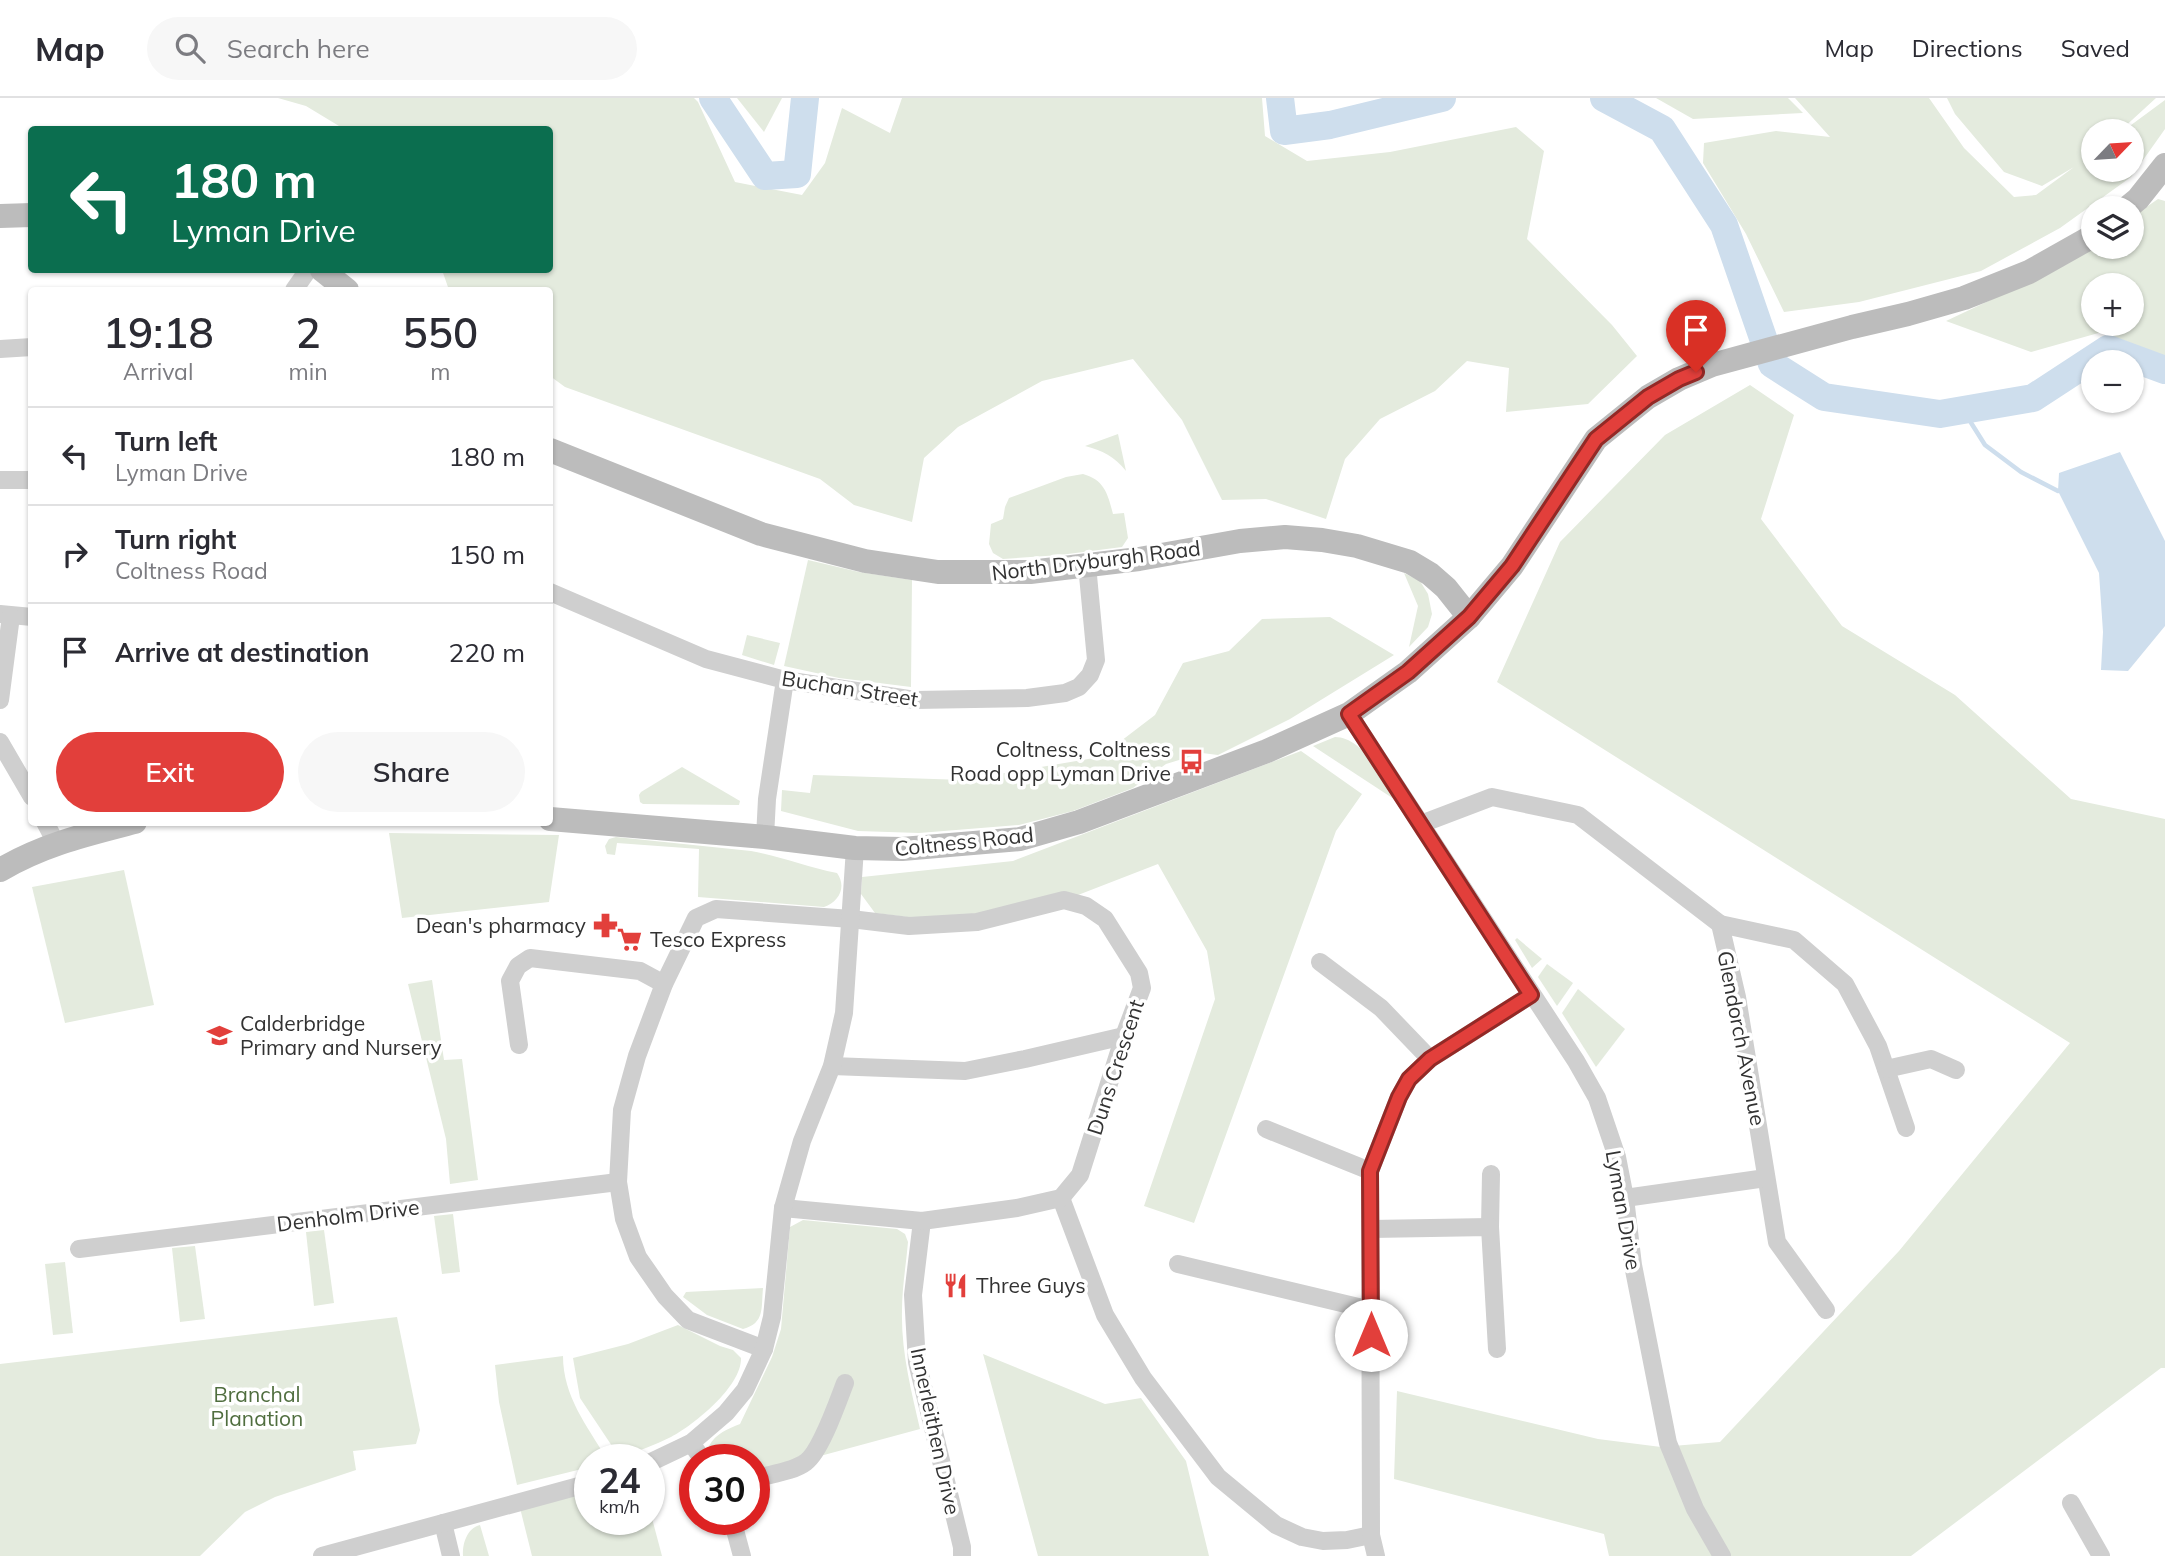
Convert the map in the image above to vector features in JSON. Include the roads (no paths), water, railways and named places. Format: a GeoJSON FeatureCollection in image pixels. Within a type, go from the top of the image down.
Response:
{"type":"FeatureCollection","features":[{"type":"Feature","properties":{"kind":"street"},"geometry":{"type":"LineString","coordinates":[[2140,196],[2165,165]]}},
{"type":"Feature","properties":{"kind":"street"},"geometry":{"type":"LineString","coordinates":[[0,216],[28,215]]}},
{"type":"Feature","properties":{"kind":"street","name":"Coltness Road"},"geometry":{"type":"LineString","coordinates":[[553,819],[765,837],[855,848],[902,849],[1020,839],[1079,822],[1266,751],[1349,714],[1408,672],[1469,617],[1512,566],[1596,439],[1648,397],[1679,379],[1712,365],[1964,298],[2029,272],[2081,243]]}},
{"type":"Feature","properties":{"kind":"street"},"geometry":{"type":"LineString","coordinates":[[325,273],[343,287]]}},
{"type":"Feature","properties":{"kind":"street"},"geometry":{"type":"LineString","coordinates":[[0,349],[28,347]]}},
{"type":"Feature","properties":{"kind":"street","name":"North Dryburgh Road"},"geometry":{"type":"LineString","coordinates":[[553,451],[761,534],[865,561],[938,572],[1030,572],[1139,559],[1240,541],[1284,537],[1322,540],[1357,546],[1410,562],[1430,574],[1469,617]]}},
{"type":"Feature","properties":{"kind":"street"},"geometry":{"type":"LineString","coordinates":[[0,480],[28,481]]}},
{"type":"Feature","properties":{"kind":"street","name":"Buchan Street"},"geometry":{"type":"LineString","coordinates":[[553,593],[706,659],[785,680],[915,701],[1027,698],[1065,693],[1079,687],[1090,675],[1096,660],[1087,565]]}},
{"type":"Feature","properties":{"kind":"street"},"geometry":{"type":"LineString","coordinates":[[0,701],[5,615],[28,617]]}},
{"type":"Feature","properties":{"kind":"street"},"geometry":{"type":"LineString","coordinates":[[765,837],[767,799],[785,680]]}},
{"type":"Feature","properties":{"kind":"street","name":"Lyman Drive"},"geometry":{"type":"LineString","coordinates":[[1349,714],[1576,1061],[1597,1098],[1618,1157],[1633,1265],[1668,1443],[1695,1509],[1722,1556]]}},
{"type":"Feature","properties":{"kind":"street"},"geometry":{"type":"LineString","coordinates":[[0,742],[28,790]]}},
{"type":"Feature","properties":{"kind":"street","name":"Glendorch Avenue"},"geometry":{"type":"LineString","coordinates":[[1421,824],[1492,797],[1578,815],[1720,924],[1737,997],[1777,1242],[1826,1310]]}},
{"type":"Feature","properties":{"kind":"street"},"geometry":{"type":"LineString","coordinates":[[0,870],[20,858],[51,832],[101,826]]}},
{"type":"Feature","properties":{"kind":"street"},"geometry":{"type":"LineString","coordinates":[[691,1444],[726,1413],[745,1390],[764,1349],[772,1317],[783,1208],[802,1141],[832,1066],[844,1013],[855,848]]}},
{"type":"Feature","properties":{"kind":"street","name":"Duns Crescent"},"geometry":{"type":"LineString","coordinates":[[764,1349],[688,1320],[665,1296],[638,1257],[624,1219],[618,1182],[622,1110],[637,1056],[664,984],[696,918],[716,909],[909,926],[976,922],[1064,900],[1086,906],[1105,919],[1139,973],[1142,988],[1124,1035],[1080,1175],[1061,1198]]}},
{"type":"Feature","properties":{"kind":"street"},"geometry":{"type":"LineString","coordinates":[[1720,924],[1794,940],[1845,984],[1878,1046],[1906,1128]]}},
{"type":"Feature","properties":{"kind":"street"},"geometry":{"type":"LineString","coordinates":[[519,1045],[510,981],[518,966],[530,958],[640,971],[664,984]]}},
{"type":"Feature","properties":{"kind":"street"},"geometry":{"type":"LineString","coordinates":[[1320,962],[1381,1007],[1430,1059]]}},
{"type":"Feature","properties":{"kind":"street"},"geometry":{"type":"LineString","coordinates":[[1376,1556],[1371,1535],[1370,1171],[1409,1079],[1430,1059],[1531,995]]}},
{"type":"Feature","properties":{"kind":"street"},"geometry":{"type":"LineString","coordinates":[[832,1066],[965,1071],[1124,1035]]}},
{"type":"Feature","properties":{"kind":"street"},"geometry":{"type":"LineString","coordinates":[[1886,1069],[1931,1059],[1956,1070]]}},
{"type":"Feature","properties":{"kind":"street"},"geometry":{"type":"LineString","coordinates":[[1266,1129],[1370,1171]]}},
{"type":"Feature","properties":{"kind":"street"},"geometry":{"type":"LineString","coordinates":[[1491,1174],[1490,1227],[1497,1349]]}},
{"type":"Feature","properties":{"kind":"street"},"geometry":{"type":"LineString","coordinates":[[1625,1198],[1766,1178]]}},
{"type":"Feature","properties":{"kind":"street","name":"Denholm Drive"},"geometry":{"type":"LineString","coordinates":[[79,1249],[618,1182]]}},
{"type":"Feature","properties":{"kind":"street"},"geometry":{"type":"LineString","coordinates":[[783,1208],[922,1222],[1017,1208],[1061,1198],[1105,1315],[1143,1378],[1217,1477],[1276,1525],[1302,1537],[1323,1541],[1371,1535]]}},
{"type":"Feature","properties":{"kind":"street","name":"Innerleithen Drive"},"geometry":{"type":"LineString","coordinates":[[922,1222],[913,1295],[917,1362],[962,1556]]}},
{"type":"Feature","properties":{"kind":"street"},"geometry":{"type":"LineString","coordinates":[[1371,1229],[1490,1227]]}},
{"type":"Feature","properties":{"kind":"street"},"geometry":{"type":"LineString","coordinates":[[1178,1265],[1371,1310]]}},
{"type":"Feature","properties":{"kind":"street"},"geometry":{"type":"LineString","coordinates":[[770,1474],[807,1461],[814,1452],[845,1383]]}},
{"type":"Feature","properties":{"kind":"street"},"geometry":{"type":"LineString","coordinates":[[322,1556],[574,1488]]}},
{"type":"Feature","properties":{"kind":"street"},"geometry":{"type":"LineString","coordinates":[[2071,1503],[2101,1556]]}},
{"type":"Feature","properties":{"kind":"street"},"geometry":{"type":"LineString","coordinates":[[443,1523],[451,1556]]}},
{"type":"Feature","properties":{"kind":"street"},"geometry":{"type":"LineString","coordinates":[[736,1535],[742,1556]]}},
{"type":"Feature","properties":{"kind":"water"},"geometry":{"type":"Polygon","coordinates":[[[2120,452],[2165,541],[2165,626],[2128,671],[2101,670],[2103,632],[2099,573],[2058,491],[2059,473],[2120,452]]]}},
{"type":"Feature","properties":{"kind":"waterway"},"geometry":{"type":"LineString","coordinates":[[713,98],[765,176],[797,174],[805,98]]}},
{"type":"Feature","properties":{"kind":"waterway"},"geometry":{"type":"LineString","coordinates":[[1280,98],[1284,131],[1330,125],[1442,98]]}},
{"type":"Feature","properties":{"kind":"waterway"},"geometry":{"type":"LineString","coordinates":[[1604,98],[1662,129],[1724,225],[1772,364],[1824,397],[1940,414],[2033,398],[2108,349],[2165,370]]}},
{"type":"Feature","properties":{"kind":"waterway"},"geometry":{"type":"LineString","coordinates":[[1963,410],[1985,445],[2021,472],[2058,491]]}},
{"type":"Feature","properties":{"kind":"place","name":"Coltness, Coltness Road opp Lyman Drive"},"geometry":{"type":"Point","coordinates":[1191,761]}},
{"type":"Feature","properties":{"kind":"place","name":"Dean's pharmacy"},"geometry":{"type":"Point","coordinates":[606,925]}},
{"type":"Feature","properties":{"kind":"place","name":"Tesco Express"},"geometry":{"type":"Point","coordinates":[630,939]}},
{"type":"Feature","properties":{"kind":"place","name":"Calderbridge Primary and Nursery"},"geometry":{"type":"Point","coordinates":[220,1035]}},
{"type":"Feature","properties":{"kind":"place","name":"Three Guys"},"geometry":{"type":"Point","coordinates":[956,1285]}},
{"type":"Feature","properties":{"kind":"park label","name":"Branchal Planation"},"geometry":{"type":"Point","coordinates":[257,1406]}}]}
